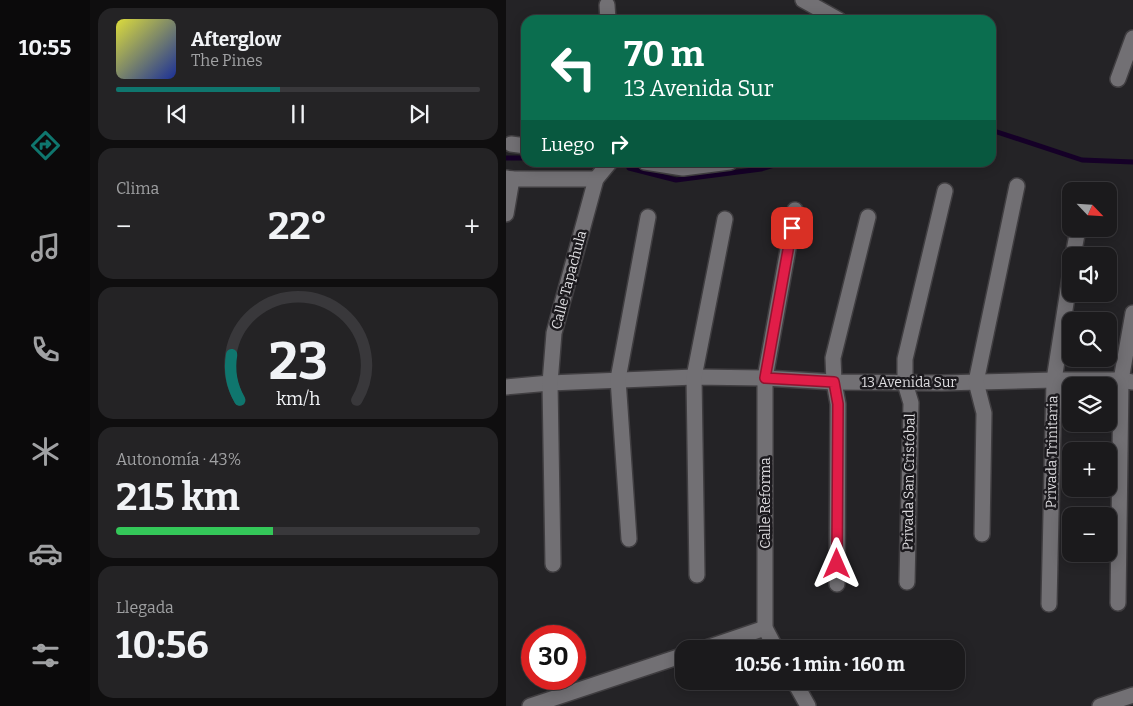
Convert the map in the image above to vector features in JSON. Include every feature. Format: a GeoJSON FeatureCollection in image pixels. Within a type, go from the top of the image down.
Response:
{"type":"FeatureCollection","features":[{"type":"Feature","properties":{"kind":"street"},"geometry":{"type":"LineString","coordinates":[[803,0],[830,15]]}},
{"type":"Feature","properties":{"kind":"street"},"geometry":{"type":"LineString","coordinates":[[1118,79],[1133,38]]}},
{"type":"Feature","properties":{"kind":"street"},"geometry":{"type":"LineString","coordinates":[[506,214],[509,178],[596,179],[606,167]]}},
{"type":"Feature","properties":{"kind":"street","name":"Calle Tapachula"},"geometry":{"type":"LineString","coordinates":[[553,564],[550,383],[554,333],[596,179]]}},
{"type":"Feature","properties":{"kind":"street"},"geometry":{"type":"LineString","coordinates":[[982,534],[984,413],[976,382],[1018,186]]}},
{"type":"Feature","properties":{"kind":"street","name":"Privada San Cristóbal"},"geometry":{"type":"LineString","coordinates":[[907,582],[910,403],[906,383],[905,359],[945,191]]}},
{"type":"Feature","properties":{"kind":"street","name":"Calle Reforma"},"geometry":{"type":"LineString","coordinates":[[765,628],[765,378],[795,210]]}},
{"type":"Feature","properties":{"kind":"street"},"geometry":{"type":"LineString","coordinates":[[629,539],[618,379],[648,217]]}},
{"type":"Feature","properties":{"kind":"street"},"geometry":{"type":"LineString","coordinates":[[837,584],[838,404],[834,382],[833,358],[868,217]]}},
{"type":"Feature","properties":{"kind":"street"},"geometry":{"type":"LineString","coordinates":[[697,575],[694,377],[725,218]]}},
{"type":"Feature","properties":{"kind":"street","name":"Privada Trinitaria"},"geometry":{"type":"LineString","coordinates":[[1050,604],[1054,380],[1066,302]]}},
{"type":"Feature","properties":{"kind":"street"},"geometry":{"type":"LineString","coordinates":[[1118,603],[1127,381],[1133,313]]}},
{"type":"Feature","properties":{"kind":"street","name":"13 Avenida Sur"},"geometry":{"type":"LineString","coordinates":[[506,387],[618,379],[694,377],[906,383],[1054,380],[1127,381]]}},
{"type":"Feature","properties":{"kind":"street"},"geometry":{"type":"LineString","coordinates":[[730,640],[765,628],[771,640]]}},
{"type":"Feature","properties":{"kind":"street"},"geometry":{"type":"LineString","coordinates":[[530,706],[675,658]]}},
{"type":"Feature","properties":{"kind":"street"},"geometry":{"type":"LineString","coordinates":[[799,690],[808,706]]}},
{"type":"Feature","properties":{"kind":"street"},"geometry":{"type":"LineString","coordinates":[[1100,706],[1133,695]]}},
{"type":"Feature","properties":{"kind":"waterway"},"geometry":{"type":"LineString","coordinates":[[996,132],[1082,160],[1133,162]]}},
{"type":"Feature","properties":{"kind":"waterway"},"geometry":{"type":"LineString","coordinates":[[506,158],[521,158]]}},
{"type":"Feature","properties":{"kind":"waterway"},"geometry":{"type":"LineString","coordinates":[[629,168],[676,180],[768,167]]}},
{"type":"Feature","properties":{"kind":"route"},"geometry":{"type":"LineString","coordinates":[[792,228],[765,378],[834,382],[838,404],[837,564]]}}]}
